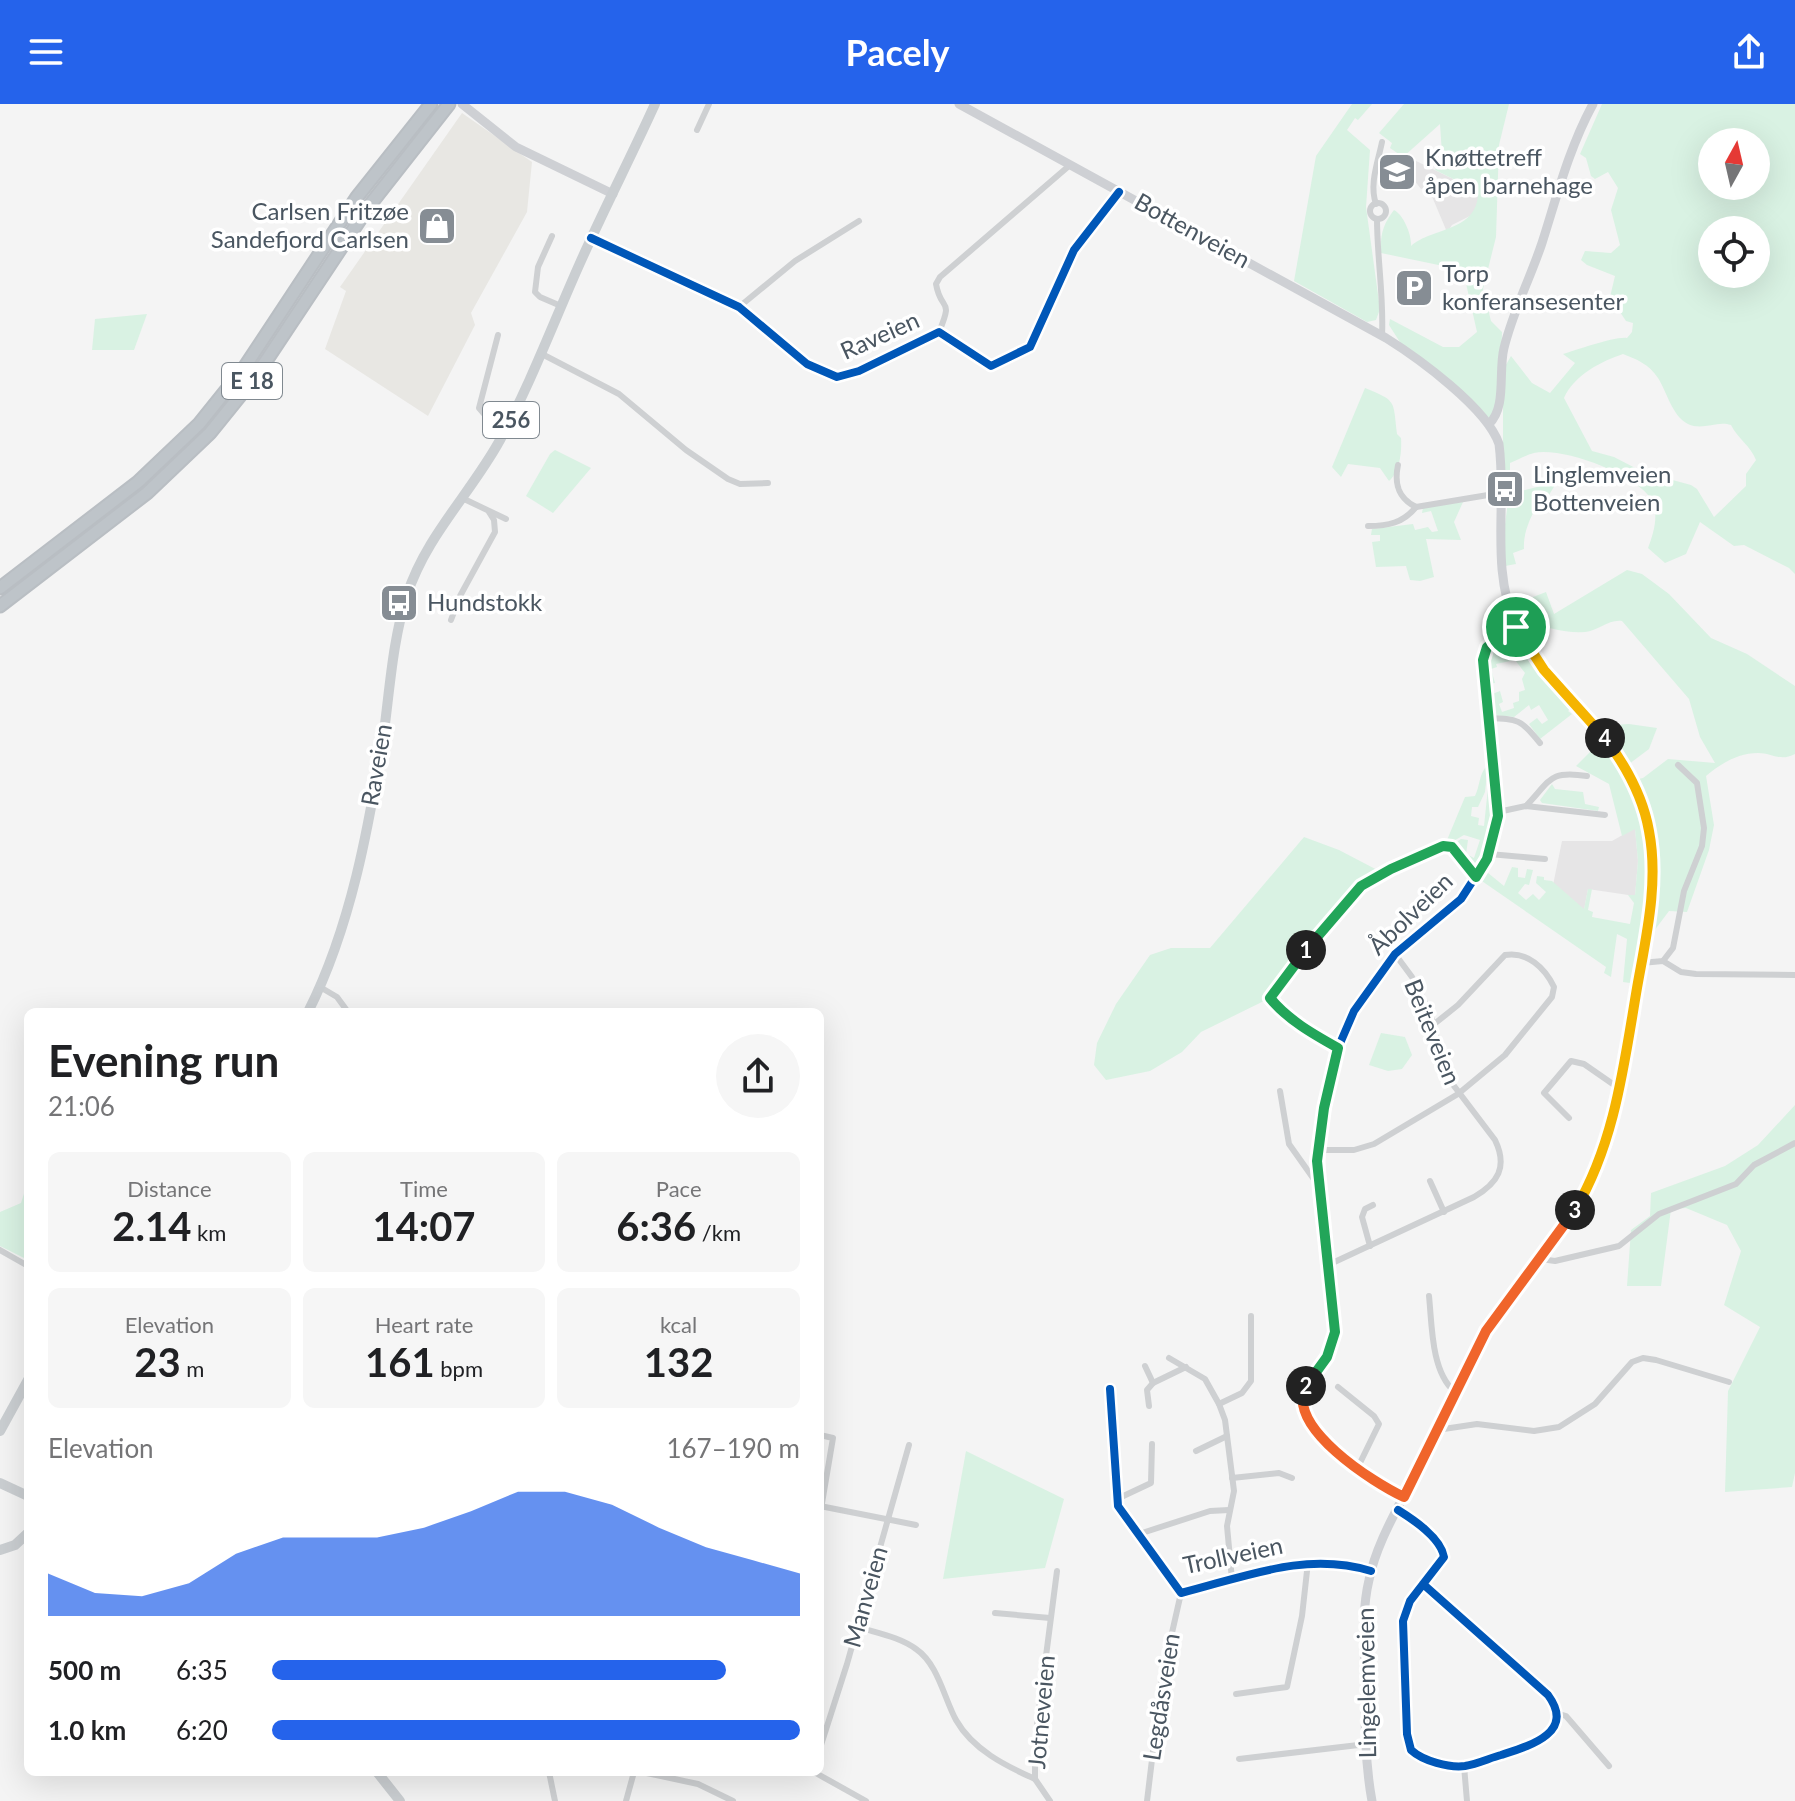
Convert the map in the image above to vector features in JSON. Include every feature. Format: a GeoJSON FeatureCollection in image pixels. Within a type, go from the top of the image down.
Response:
{"type":"FeatureCollection","features":[{"type":"Feature","properties":{"kind":"highway","name":"E 18"},"geometry":{"type":"LineString","coordinates":[[0,588],[138,482],[199,424],[244,368],[357,197],[431,104]]}},
{"type":"Feature","properties":{"kind":"highway","name":"E 18"},"geometry":{"type":"LineString","coordinates":[[0,606],[147,493],[210,433],[256,376],[369,206],[449,104]]}},
{"type":"Feature","properties":{"kind":"main road","name":"Raveien"},"geometry":{"type":"LineString","coordinates":[[310,1008],[342,924],[358,863],[407,596],[431,542],[507,427],[655,104]]}},
{"type":"Feature","properties":{"kind":"main road","name":"Bottenveien"},"geometry":{"type":"LineString","coordinates":[[959,104],[1382,336],[1427,366],[1489,424]]}},
{"type":"Feature","properties":{"kind":"main road"},"geometry":{"type":"LineString","coordinates":[[1489,424],[1499,409],[1500,366],[1513,316],[1541,246],[1555,192],[1593,104]]}},
{"type":"Feature","properties":{"kind":"main road"},"geometry":{"type":"LineString","coordinates":[[466,107],[516,147],[613,194]]}},
{"type":"Feature","properties":{"kind":"main road","name":"Lingelemveien"},"geometry":{"type":"LineString","coordinates":[[1372,1801],[1364,1634],[1371,1571],[1486,1331],[1583,1197],[1620,1089],[1653,870],[1650,832],[1632,780],[1612,748],[1544,670],[1518,629],[1508,605],[1501,569],[1499,444],[1489,424]]}},
{"type":"Feature","properties":{"kind":"main road"},"geometry":{"type":"LineString","coordinates":[[0,1431],[24,1387]]}},
{"type":"Feature","properties":{"kind":"main road"},"geometry":{"type":"LineString","coordinates":[[0,1483],[24,1500]]}},
{"type":"Feature","properties":{"kind":"main road"},"geometry":{"type":"LineString","coordinates":[[0,1489],[24,1500]]}},
{"type":"Feature","properties":{"kind":"main road"},"geometry":{"type":"LineString","coordinates":[[0,1552],[24,1537]]}},
{"type":"Feature","properties":{"kind":"main road"},"geometry":{"type":"LineString","coordinates":[[0,1552],[15,1549],[24,1543]]}},
{"type":"Feature","properties":{"kind":"main road"},"geometry":{"type":"LineString","coordinates":[[380,1776],[400,1801]]}},
{"type":"Feature","properties":{"kind":"street"},"geometry":{"type":"LineString","coordinates":[[697,130],[709,104]]}},
{"type":"Feature","properties":{"kind":"street"},"geometry":{"type":"LineString","coordinates":[[1382,142],[1373,183],[1376,204],[1370,212],[1377,219],[1382,336]]}},
{"type":"Feature","properties":{"kind":"street"},"geometry":{"type":"LineString","coordinates":[[939,332],[948,310],[937,290],[940,277],[1070,165]]}},
{"type":"Feature","properties":{"kind":"street","name":"Raveien"},"geometry":{"type":"LineString","coordinates":[[591,238],[739,307],[807,364],[837,377],[859,371],[939,332],[991,366],[1030,347],[1074,250],[1119,192]]}},
{"type":"Feature","properties":{"kind":"street"},"geometry":{"type":"LineString","coordinates":[[1376,204],[1383,204],[1387,211],[1377,219]]}},
{"type":"Feature","properties":{"kind":"street"},"geometry":{"type":"LineString","coordinates":[[739,307],[795,261],[859,221]]}},
{"type":"Feature","properties":{"kind":"street"},"geometry":{"type":"LineString","coordinates":[[552,236],[538,267],[535,292],[561,306]]}},
{"type":"Feature","properties":{"kind":"street"},"geometry":{"type":"LineString","coordinates":[[498,335],[479,408],[485,415],[507,427]]}},
{"type":"Feature","properties":{"kind":"street"},"geometry":{"type":"LineString","coordinates":[[540,353],[619,394],[686,450],[728,479],[740,484],[768,483]]}},
{"type":"Feature","properties":{"kind":"street"},"geometry":{"type":"LineString","coordinates":[[1398,465],[1397,488],[1406,502],[1416,507],[1500,493]]}},
{"type":"Feature","properties":{"kind":"street"},"geometry":{"type":"LineString","coordinates":[[462,498],[506,519]]}},
{"type":"Feature","properties":{"kind":"street"},"geometry":{"type":"LineString","coordinates":[[1368,526],[1397,523],[1408,517],[1416,507]]}},
{"type":"Feature","properties":{"kind":"street"},"geometry":{"type":"LineString","coordinates":[[451,620],[453,610],[495,532],[494,520],[489,512]]}},
{"type":"Feature","properties":{"kind":"street","name":"Åbolveien"},"geometry":{"type":"LineString","coordinates":[[1404,1497],[1357,1469],[1315,1429],[1302,1404],[1303,1391],[1327,1357],[1335,1332],[1318,1185],[1318,1150],[1338,1048],[1354,1011],[1395,954],[1461,899],[1489,854],[1498,812],[1483,660],[1487,647],[1518,629]]}},
{"type":"Feature","properties":{"kind":"street"},"geometry":{"type":"LineString","coordinates":[[1488,718],[1525,724],[1540,743]]}},
{"type":"Feature","properties":{"kind":"street"},"geometry":{"type":"LineString","coordinates":[[1663,961],[1673,948],[1684,891],[1702,846],[1704,828],[1697,783],[1678,765]]}},
{"type":"Feature","properties":{"kind":"street"},"geometry":{"type":"LineString","coordinates":[[1526,806],[1556,774],[1587,776]]}},
{"type":"Feature","properties":{"kind":"street"},"geometry":{"type":"LineString","coordinates":[[1498,812],[1526,806],[1605,815]]}},
{"type":"Feature","properties":{"kind":"street"},"geometry":{"type":"LineString","coordinates":[[1338,1048],[1296,1023],[1270,998],[1293,966],[1361,886],[1391,869],[1443,846],[1452,847],[1476,877]]}},
{"type":"Feature","properties":{"kind":"street"},"geometry":{"type":"LineString","coordinates":[[1489,854],[1545,859]]}},
{"type":"Feature","properties":{"kind":"street","name":"Beiteveien"},"geometry":{"type":"LineString","coordinates":[[1328,1265],[1486,1190],[1495,1183],[1501,1166],[1495,1140],[1458,1094],[1443,1069],[1433,1025],[1417,987],[1395,954]]}},
{"type":"Feature","properties":{"kind":"street"},"geometry":{"type":"LineString","coordinates":[[1318,1150],[1354,1150],[1374,1144],[1458,1094],[1505,1055],[1552,997],[1554,987],[1539,966],[1527,958],[1505,955],[1458,1005],[1433,1025]]}},
{"type":"Feature","properties":{"kind":"street"},"geometry":{"type":"LineString","coordinates":[[1641,963],[1663,961],[1681,972],[1696,974],[1795,975]]}},
{"type":"Feature","properties":{"kind":"street"},"geometry":{"type":"LineString","coordinates":[[320,987],[337,997],[345,1008]]}},
{"type":"Feature","properties":{"kind":"street"},"geometry":{"type":"LineString","coordinates":[[1569,1118],[1544,1093],[1571,1061],[1584,1064],[1620,1089]]}},
{"type":"Feature","properties":{"kind":"street"},"geometry":{"type":"LineString","coordinates":[[1280,1091],[1289,1144],[1318,1185]]}},
{"type":"Feature","properties":{"kind":"street"},"geometry":{"type":"LineString","coordinates":[[1541,1259],[1564,1259],[1619,1246],[1659,1214],[1736,1184],[1754,1165],[1795,1143]]}},
{"type":"Feature","properties":{"kind":"street"},"geometry":{"type":"LineString","coordinates":[[1430,1181],[1444,1212]]}},
{"type":"Feature","properties":{"kind":"street"},"geometry":{"type":"LineString","coordinates":[[1370,1246],[1362,1217],[1365,1209],[1373,1205]]}},
{"type":"Feature","properties":{"kind":"street"},"geometry":{"type":"LineString","coordinates":[[0,1250],[24,1264]]}},
{"type":"Feature","properties":{"kind":"street"},"geometry":{"type":"LineString","coordinates":[[1429,1296],[1438,1362],[1444,1378],[1455,1392]]}},
{"type":"Feature","properties":{"kind":"street"},"geometry":{"type":"LineString","coordinates":[[1219,1404],[1242,1393],[1251,1381],[1251,1316]]}},
{"type":"Feature","properties":{"kind":"street"},"geometry":{"type":"LineString","coordinates":[[1169,1358],[1205,1379],[1219,1404],[1232,1478],[1233,1502],[1227,1526],[1232,1580]]}},
{"type":"Feature","properties":{"kind":"street"},"geometry":{"type":"LineString","coordinates":[[1437,1430],[1477,1424],[1534,1431],[1559,1427],[1595,1404],[1632,1362],[1643,1358],[1729,1382]]}},
{"type":"Feature","properties":{"kind":"street"},"geometry":{"type":"LineString","coordinates":[[1145,1366],[1153,1383]]}},
{"type":"Feature","properties":{"kind":"street"},"geometry":{"type":"LineString","coordinates":[[1149,1406],[1147,1390],[1153,1383],[1186,1367]]}},
{"type":"Feature","properties":{"kind":"street"},"geometry":{"type":"LineString","coordinates":[[1338,1387],[1374,1416],[1379,1424],[1357,1469]]}},
{"type":"Feature","properties":{"kind":"street","name":"Trollveien"},"geometry":{"type":"LineString","coordinates":[[1110,1389],[1117,1499],[1123,1513],[1181,1593],[1308,1562],[1371,1571]]}},
{"type":"Feature","properties":{"kind":"street"},"geometry":{"type":"LineString","coordinates":[[824,1436],[833,1438],[824,1489]]}},
{"type":"Feature","properties":{"kind":"street"},"geometry":{"type":"LineString","coordinates":[[1196,1451],[1227,1436]]}},
{"type":"Feature","properties":{"kind":"street"},"geometry":{"type":"LineString","coordinates":[[1117,1499],[1151,1483],[1152,1444]]}},
{"type":"Feature","properties":{"kind":"street","name":"Manveien"},"geometry":{"type":"LineString","coordinates":[[824,1735],[909,1445]]}},
{"type":"Feature","properties":{"kind":"street"},"geometry":{"type":"LineString","coordinates":[[1232,1478],[1279,1473],[1292,1478]]}},
{"type":"Feature","properties":{"kind":"street"},"geometry":{"type":"LineString","coordinates":[[824,1507],[916,1525]]}},
{"type":"Feature","properties":{"kind":"street"},"geometry":{"type":"LineString","coordinates":[[1139,1534],[1210,1511],[1229,1510]]}},
{"type":"Feature","properties":{"kind":"street"},"geometry":{"type":"LineString","coordinates":[[1398,1510],[1435,1540],[1443,1551],[1440,1562],[1423,1584],[1410,1601],[1403,1621],[1408,1742],[1411,1750],[1426,1759],[1464,1766],[1542,1739],[1553,1729],[1556,1713],[1548,1695],[1423,1584]]}},
{"type":"Feature","properties":{"kind":"street"},"geometry":{"type":"LineString","coordinates":[[1236,1694],[1287,1687],[1302,1616],[1308,1562]]}},
{"type":"Feature","properties":{"kind":"street","name":"Jotneveien"},"geometry":{"type":"LineString","coordinates":[[1050,1801],[1035,1779],[1035,1741],[1057,1571]]}},
{"type":"Feature","properties":{"kind":"street","name":"Legdåsveien"},"geometry":{"type":"LineString","coordinates":[[1147,1801],[1162,1677],[1181,1593]]}},
{"type":"Feature","properties":{"kind":"street"},"geometry":{"type":"LineString","coordinates":[[995,1613],[1050,1618]]}},
{"type":"Feature","properties":{"kind":"street"},"geometry":{"type":"LineString","coordinates":[[858,1627],[898,1640],[923,1655],[957,1721],[973,1743],[1035,1779]]}},
{"type":"Feature","properties":{"kind":"street"},"geometry":{"type":"LineString","coordinates":[[1556,1713],[1566,1716],[1609,1766]]}},
{"type":"Feature","properties":{"kind":"street"},"geometry":{"type":"LineString","coordinates":[[1239,1759],[1367,1744]]}},
{"type":"Feature","properties":{"kind":"street"},"geometry":{"type":"LineString","coordinates":[[1464,1766],[1467,1801]]}},
{"type":"Feature","properties":{"kind":"street"},"geometry":{"type":"LineString","coordinates":[[550,1776],[555,1801]]}},
{"type":"Feature","properties":{"kind":"street"},"geometry":{"type":"LineString","coordinates":[[626,1801],[633,1776]]}},
{"type":"Feature","properties":{"kind":"street"},"geometry":{"type":"LineString","coordinates":[[661,1776],[698,1784],[733,1801]]}},
{"type":"Feature","properties":{"kind":"street"},"geometry":{"type":"LineString","coordinates":[[821,1776],[866,1801]]}},
{"type":"Feature","properties":{"kind":"shaded area"},"geometry":{"type":"Polygon","coordinates":[[[462,113],[532,162],[527,212],[471,313],[475,325],[428,416],[325,349],[346,291],[340,287],[462,113]]]}},
{"type":"Feature","properties":{"kind":"shaded area"},"geometry":{"type":"Polygon","coordinates":[[[1414,160],[1478,191],[1478,203],[1472,215],[1452,225],[1447,232],[1428,187],[1421,189],[1407,171],[1414,160]]]}},
{"type":"Feature","properties":{"kind":"shaded area"},"geometry":{"type":"Polygon","coordinates":[[[1635,828],[1638,861],[1635,896],[1588,889],[1584,910],[1553,885],[1562,841],[1612,841],[1635,828]]]}},
{"type":"Feature","properties":{"kind":"green space"},"geometry":{"type":"Polygon","coordinates":[[[1352,104],[1372,104],[1358,120],[1355,118],[1347,130],[1370,150],[1366,207],[1380,309],[1376,320],[1367,322],[1294,281],[1316,156],[1352,104]]]}},
{"type":"Feature","properties":{"kind":"green space"},"geometry":{"type":"Polygon","coordinates":[[[1404,104],[1509,104],[1499,145],[1496,237],[1483,289],[1491,321],[1502,332],[1500,404],[1489,423],[1405,350],[1389,325],[1390,319],[1443,347],[1459,347],[1477,332],[1465,279],[1454,265],[1448,267],[1381,253],[1383,230],[1394,210],[1407,226],[1411,246],[1463,221],[1476,204],[1478,191],[1435,170],[1442,154],[1440,124],[1403,157],[1390,148],[1392,143],[1379,133],[1404,104]]]}},
{"type":"Feature","properties":{"kind":"green space"},"geometry":{"type":"Polygon","coordinates":[[[1602,104],[1795,104],[1795,574],[1744,545],[1734,546],[1700,522],[1686,554],[1665,563],[1648,548],[1655,514],[1648,495],[1626,478],[1594,463],[1561,454],[1534,453],[1510,463],[1510,480],[1503,479],[1503,370],[1511,356],[1532,383],[1550,393],[1575,363],[1563,354],[1605,341],[1627,338],[1632,332],[1633,323],[1626,321],[1610,297],[1615,276],[1581,260],[1585,251],[1611,253],[1620,245],[1611,210],[1618,188],[1608,172],[1595,179],[1591,176],[1586,158],[1580,154],[1602,104]],[[1623,354],[1582,376],[1564,398],[1592,451],[1614,457],[1643,472],[1691,485],[1697,489],[1714,517],[1746,486],[1746,474],[1756,460],[1731,425],[1694,426],[1682,420],[1651,369],[1623,354]]]}},
{"type":"Feature","properties":{"kind":"green space"},"geometry":{"type":"Polygon","coordinates":[[[147,314],[134,350],[92,350],[95,319],[147,314]]]}},
{"type":"Feature","properties":{"kind":"green space"},"geometry":{"type":"Polygon","coordinates":[[[1365,388],[1388,399],[1394,408],[1401,449],[1398,467],[1389,481],[1380,468],[1348,464],[1341,477],[1332,467],[1365,388]]]}},
{"type":"Feature","properties":{"kind":"green space"},"geometry":{"type":"Polygon","coordinates":[[[555,450],[591,468],[553,513],[526,496],[555,450]]]}},
{"type":"Feature","properties":{"kind":"green space"},"geometry":{"type":"Polygon","coordinates":[[[1555,485],[1546,500],[1541,498],[1531,517],[1524,549],[1513,553],[1516,564],[1505,566],[1504,532],[1509,494],[1555,485]]]}},
{"type":"Feature","properties":{"kind":"green space"},"geometry":{"type":"Polygon","coordinates":[[[1463,502],[1454,522],[1461,540],[1426,539],[1434,577],[1410,580],[1406,566],[1376,567],[1372,542],[1380,541],[1380,535],[1371,535],[1372,529],[1413,524],[1415,530],[1428,527],[1432,532],[1438,531],[1431,511],[1422,513],[1423,507],[1463,502]]]}},
{"type":"Feature","properties":{"kind":"green space"},"geometry":{"type":"Polygon","coordinates":[[[1627,570],[1642,574],[1669,594],[1711,638],[1747,654],[1795,686],[1795,754],[1785,757],[1758,753],[1743,755],[1723,763],[1706,776],[1714,825],[1709,850],[1687,912],[1669,911],[1654,931],[1645,934],[1630,1030],[1623,1029],[1630,983],[1623,982],[1627,939],[1617,934],[1611,977],[1604,973],[1606,967],[1476,877],[1482,868],[1504,886],[1512,867],[1518,868],[1518,877],[1525,878],[1527,869],[1533,870],[1529,885],[1525,884],[1518,893],[1526,900],[1533,894],[1539,900],[1546,892],[1536,883],[1537,876],[1544,877],[1584,909],[1588,889],[1592,889],[1588,910],[1593,912],[1592,917],[1630,924],[1634,903],[1628,895],[1635,895],[1638,861],[1635,829],[1622,836],[1609,784],[1576,766],[1605,737],[1633,780],[1643,778],[1668,759],[1715,763],[1700,737],[1689,699],[1622,621],[1585,632],[1524,626],[1515,604],[1546,592],[1554,614],[1627,570]]]}},
{"type":"Feature","properties":{"kind":"green space"},"geometry":{"type":"Polygon","coordinates":[[[1500,640],[1517,642],[1540,673],[1573,707],[1568,711],[1572,714],[1540,739],[1529,724],[1537,718],[1542,724],[1548,720],[1539,705],[1531,710],[1529,705],[1514,717],[1491,715],[1487,696],[1500,691],[1502,712],[1514,708],[1513,703],[1519,701],[1519,692],[1525,690],[1522,679],[1525,673],[1515,660],[1496,664],[1497,667],[1491,669],[1495,683],[1487,684],[1486,659],[1500,640]]]}},
{"type":"Feature","properties":{"kind":"green space"},"geometry":{"type":"Polygon","coordinates":[[[1614,725],[1657,728],[1649,749],[1629,764],[1611,733],[1614,725]]]}},
{"type":"Feature","properties":{"kind":"green space"},"geometry":{"type":"Polygon","coordinates":[[[1488,765],[1485,792],[1478,807],[1472,807],[1471,816],[1479,818],[1478,825],[1484,826],[1489,778],[1492,820],[1473,868],[1454,844],[1461,839],[1468,840],[1466,854],[1474,858],[1480,840],[1464,835],[1450,843],[1447,840],[1465,797],[1475,796],[1481,775],[1488,765]]]}},
{"type":"Feature","properties":{"kind":"green space"},"geometry":{"type":"Polygon","coordinates":[[[1552,784],[1555,789],[1583,792],[1585,804],[1599,807],[1598,811],[1542,803],[1540,800],[1552,784]]]}},
{"type":"Feature","properties":{"kind":"green space"},"geometry":{"type":"Polygon","coordinates":[[[1304,837],[1339,850],[1383,873],[1361,886],[1270,998],[1201,1032],[1182,1052],[1150,1071],[1106,1080],[1094,1065],[1097,1043],[1116,1004],[1150,955],[1171,948],[1210,948],[1304,837]]]}},
{"type":"Feature","properties":{"kind":"green space"},"geometry":{"type":"Polygon","coordinates":[[[1381,1033],[1405,1037],[1412,1055],[1402,1069],[1388,1071],[1369,1065],[1381,1033]]]}},
{"type":"Feature","properties":{"kind":"green space"},"geometry":{"type":"Polygon","coordinates":[[[1795,1105],[1795,1473],[1792,1487],[1725,1492],[1728,1391],[1760,1327],[1724,1305],[1741,1251],[1727,1225],[1686,1208],[1671,1209],[1661,1286],[1627,1286],[1631,1230],[1650,1216],[1651,1193],[1725,1166],[1758,1145],[1795,1105]]]}},
{"type":"Feature","properties":{"kind":"green space"},"geometry":{"type":"Polygon","coordinates":[[[24,1194],[24,1258],[0,1246],[0,1212],[21,1203],[24,1194]]]}},
{"type":"Feature","properties":{"kind":"green space"},"geometry":{"type":"Polygon","coordinates":[[[966,1451],[1064,1499],[1045,1568],[943,1579],[966,1451]]]}},
{"type":"Feature","properties":{"kind":"cycle path"},"geometry":{"type":"LineString","coordinates":[[591,238],[739,307],[807,364],[837,377],[859,371],[939,332],[991,366],[1030,347],[1074,250],[1119,192]]}},
{"type":"Feature","properties":{"kind":"cycle path"},"geometry":{"type":"LineString","coordinates":[[1404,1497],[1357,1469],[1333,1448],[1308,1420],[1302,1404],[1303,1391],[1327,1357],[1335,1332],[1319,1196],[1319,1137],[1338,1048],[1354,1011],[1395,954],[1461,899],[1487,859],[1498,816],[1483,660],[1487,647],[1516,627]]}},
{"type":"Feature","properties":{"kind":"cycle path"},"geometry":{"type":"LineString","coordinates":[[1110,1389],[1118,1506],[1181,1593],[1275,1568],[1299,1565],[1347,1566],[1371,1571]]}},
{"type":"Feature","properties":{"kind":"cycle path"},"geometry":{"type":"LineString","coordinates":[[1398,1510],[1432,1536],[1444,1557],[1410,1601],[1403,1621],[1407,1734],[1411,1750],[1436,1763],[1465,1766],[1524,1747],[1546,1736],[1556,1719],[1555,1708],[1548,1695],[1423,1584]]}},
{"type":"Feature","properties":{"kind":"place","name":"Knøttetreff åpen barnehage"},"geometry":{"type":"Point","coordinates":[1397,172]}},
{"type":"Feature","properties":{"kind":"place","name":"Carlsen Fritzøe Sandefjord Carlsen"},"geometry":{"type":"Point","coordinates":[437,226]}},
{"type":"Feature","properties":{"kind":"place","name":"Torp konferansesenter"},"geometry":{"type":"Point","coordinates":[1414,288]}},
{"type":"Feature","properties":{"kind":"place","name":"Linglemveien Bottenveien"},"geometry":{"type":"Point","coordinates":[1505,489]}},
{"type":"Feature","properties":{"kind":"place","name":"Hundstokk"},"geometry":{"type":"Point","coordinates":[399,603]}},
{"type":"Feature","properties":{"kind":"route"},"geometry":{"type":"LineString","coordinates":[[1516,627],[1544,670],[1605,737],[1632,780],[1643,805],[1651,843],[1649,911],[1620,1089],[1596,1166],[1569,1220],[1479,1343],[1404,1497],[1357,1469],[1315,1429],[1304,1411],[1303,1391],[1327,1357],[1335,1332],[1317,1161],[1324,1108],[1338,1048],[1296,1023],[1270,998],[1361,886],[1383,873],[1443,846],[1452,847],[1476,877],[1487,859],[1498,816],[1483,660],[1487,647],[1516,627]]}}]}
